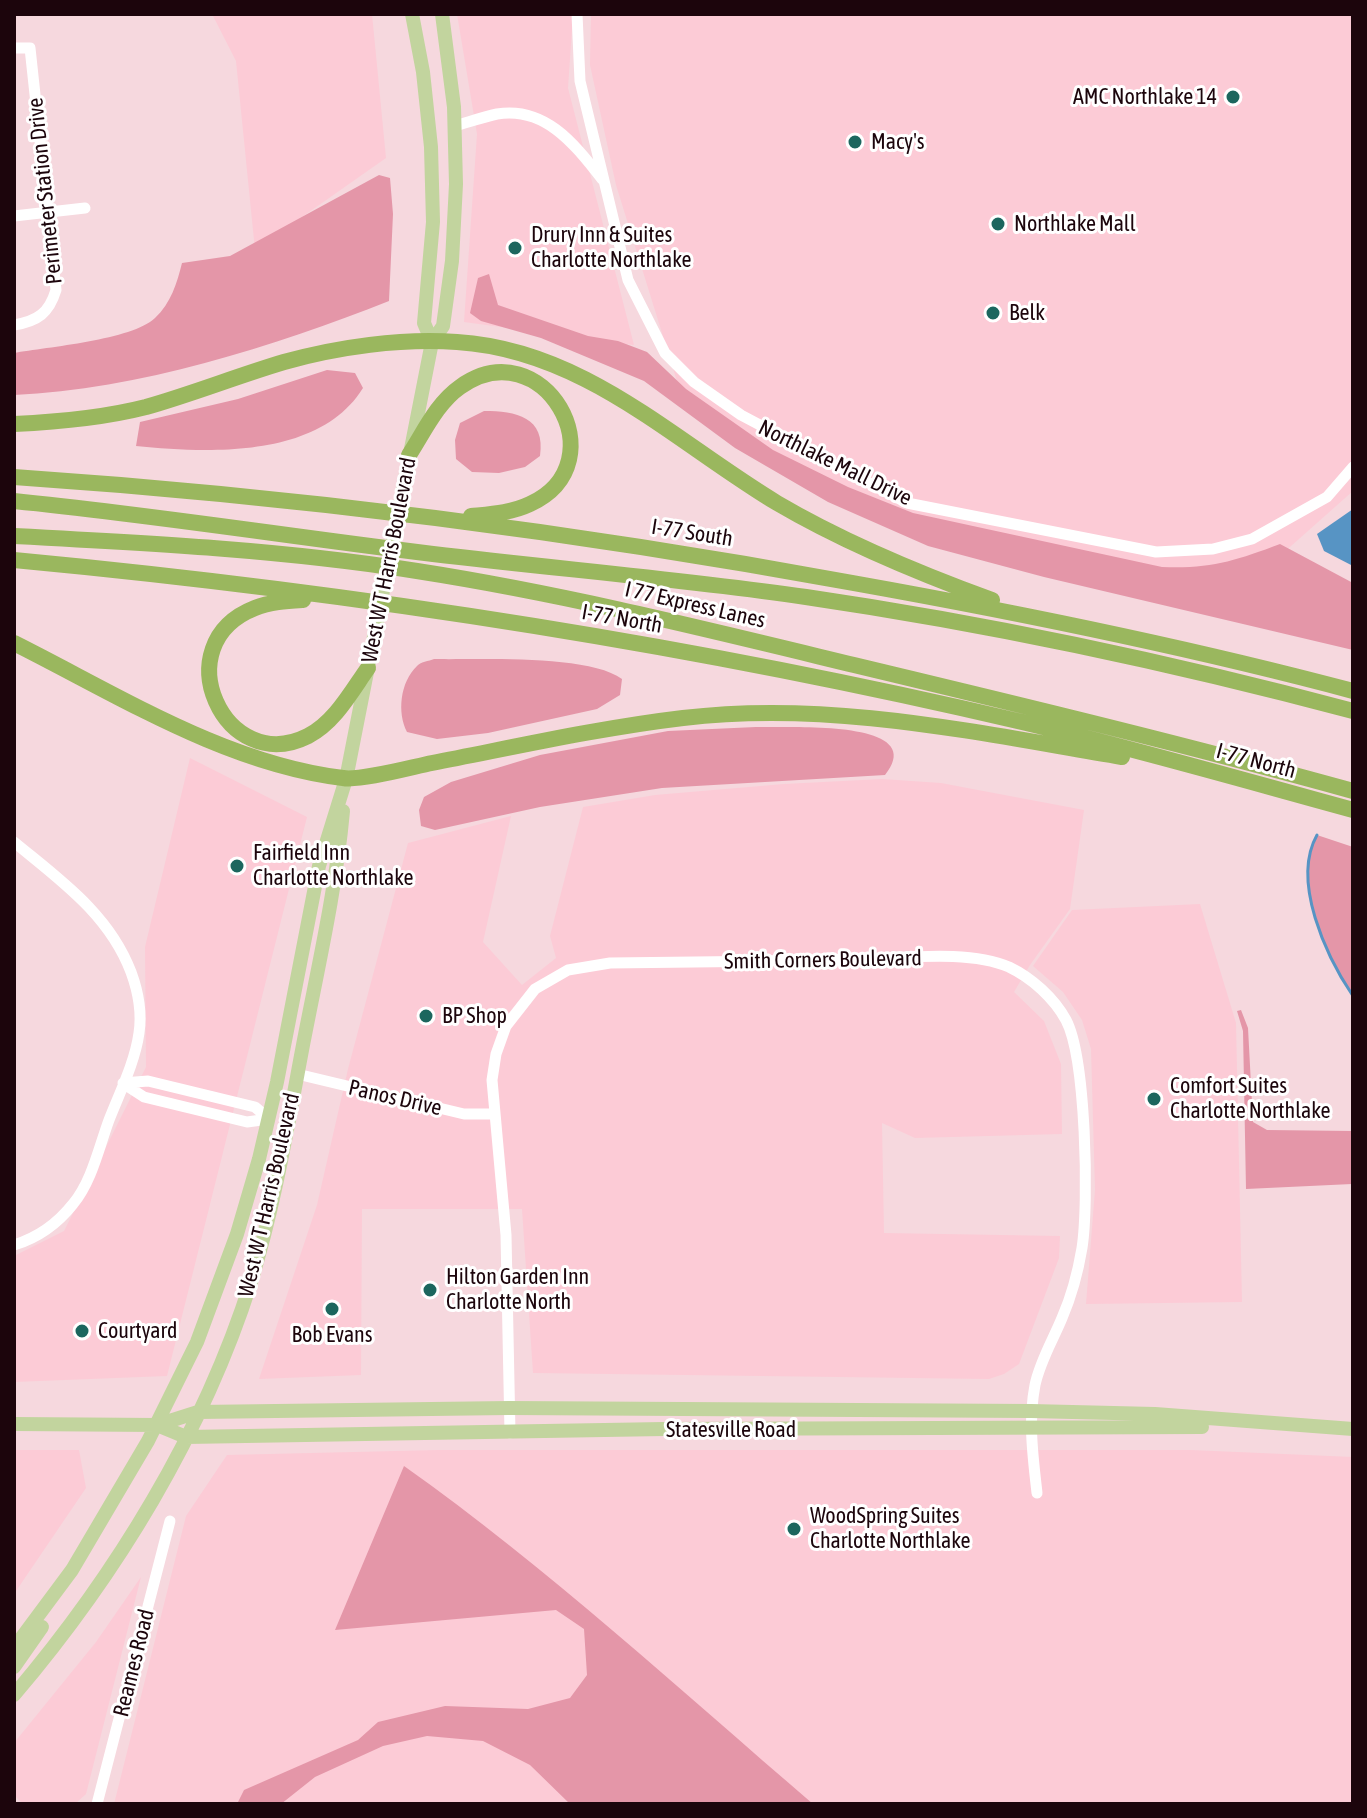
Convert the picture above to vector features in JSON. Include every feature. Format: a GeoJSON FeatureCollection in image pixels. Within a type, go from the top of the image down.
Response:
{"type":"FeatureCollection","features":[{"type":"Feature","properties":{"kind":"highway"},"geometry":{"type":"LineString","coordinates":[[14,424],[127,411],[333,351],[432,342],[459,342],[509,351],[570,371],[629,402],[753,487],[802,516],[919,573],[1034,616]]}},
{"type":"Feature","properties":{"kind":"highway"},"geometry":{"type":"LineString","coordinates":[[409,455],[446,399],[463,384],[482,376],[503,373],[524,376],[543,387],[562,408],[569,425],[570,452],[564,471],[546,494],[528,505],[507,512],[441,519]]}},
{"type":"Feature","properties":{"kind":"highway","name":"I-77 South"},"geometry":{"type":"LineString","coordinates":[[14,477],[230,495],[441,519],[693,555],[1034,616],[1353,691]]}},
{"type":"Feature","properties":{"kind":"highway","name":"I 77 Express Lanes"},"geometry":{"type":"LineString","coordinates":[[14,501],[809,598],[957,622],[1103,651],[1353,711]]}},
{"type":"Feature","properties":{"kind":"highway","name":"I 77 Express Lanes"},"geometry":{"type":"LineString","coordinates":[[14,536],[182,545],[305,556],[527,590],[1110,726],[1353,791]]}},
{"type":"Feature","properties":{"kind":"highway","name":"I-77 North"},"geometry":{"type":"LineString","coordinates":[[14,560],[335,597],[559,630],[805,675],[1018,721],[1353,810]]}},
{"type":"Feature","properties":{"kind":"highway"},"geometry":{"type":"LineString","coordinates":[[335,597],[263,605],[235,618],[218,639],[211,655],[209,678],[216,704],[226,720],[249,737],[278,743],[299,740],[332,717],[368,668]]}},
{"type":"Feature","properties":{"kind":"highway"},"geometry":{"type":"LineString","coordinates":[[14,643],[222,747],[346,779],[655,721],[784,713],[907,722],[1214,772]]}},
{"type":"Feature","properties":{"kind":"main road","name":"West W T Harris Boulevard"},"geometry":{"type":"LineString","coordinates":[[412,14],[423,72],[431,147],[432,235],[424,323],[432,342]]}},
{"type":"Feature","properties":{"kind":"main road","name":"West W T Harris Boulevard"},"geometry":{"type":"LineString","coordinates":[[14,1695],[50,1652],[104,1576],[140,1520],[186,1437],[233,1331],[254,1269],[274,1191],[337,869],[346,779],[409,455],[432,342],[443,326],[452,261],[456,184],[455,126],[442,14]]}},
{"type":"Feature","properties":{"kind":"main road","name":"West W T Harris Boulevard"},"geometry":{"type":"LineString","coordinates":[[14,1648],[72,1570],[113,1504],[157,1425],[197,1342],[224,1272],[269,1119],[319,866],[346,779]]}},
{"type":"Feature","properties":{"kind":"main road","name":"Statesville Road"},"geometry":{"type":"LineString","coordinates":[[14,1424],[157,1425],[198,1412],[509,1408],[681,1409],[1031,1419]]}},
{"type":"Feature","properties":{"kind":"main road"},"geometry":{"type":"LineString","coordinates":[[593,1430],[597,1422],[621,1421],[658,1409]]}},
{"type":"Feature","properties":{"kind":"main road"},"geometry":{"type":"LineString","coordinates":[[633,1429],[649,1422],[677,1420],[681,1409]]}},
{"type":"Feature","properties":{"kind":"main road","name":"Statesville Road"},"geometry":{"type":"LineString","coordinates":[[157,1425],[186,1437],[633,1429],[873,1430],[1155,1414],[1353,1429]]}},
{"type":"Feature","properties":{"kind":"main road"},"geometry":{"type":"LineString","coordinates":[[14,1667],[44,1623],[72,1570]]}},
{"type":"Feature","properties":{"kind":"street","name":"Northlake Mall Drive"},"geometry":{"type":"LineString","coordinates":[[577,14],[580,81],[628,280],[660,343],[678,366],[694,382],[741,415],[907,503],[1156,552],[1198,551],[1252,539],[1327,497],[1353,467]]}},
{"type":"Feature","properties":{"kind":"street","name":"Perimeter Station Drive"},"geometry":{"type":"LineString","coordinates":[[14,48],[30,48],[56,290],[52,305],[44,315],[14,325]]}},
{"type":"Feature","properties":{"kind":"street"},"geometry":{"type":"LineString","coordinates":[[455,126],[507,113],[539,119],[570,140],[605,183]]}},
{"type":"Feature","properties":{"kind":"street"},"geometry":{"type":"LineString","coordinates":[[14,216],[85,208]]}},
{"type":"Feature","properties":{"kind":"street"},"geometry":{"type":"LineString","coordinates":[[14,842],[95,912],[122,953],[131,973],[140,1015],[139,1032],[123,1083],[92,1168],[76,1201],[51,1227],[36,1237],[14,1245]]}},
{"type":"Feature","properties":{"kind":"street","name":"Smith Corners Boulevard"},"geometry":{"type":"LineString","coordinates":[[510,1433],[506,1235],[492,1080],[496,1054],[506,1026],[535,989],[568,970],[610,963],[969,960],[1008,967],[1036,984],[1052,999],[1074,1039],[1080,1078],[1084,1175],[1082,1245],[1074,1288],[1035,1382],[1031,1419],[1037,1493]]}},
{"type":"Feature","properties":{"kind":"street","name":"Panos Drive"},"geometry":{"type":"LineString","coordinates":[[297,1074],[464,1114],[494,1114]]}},
{"type":"Feature","properties":{"kind":"street"},"geometry":{"type":"LineString","coordinates":[[123,1083],[144,1097],[203,1112],[251,1123],[269,1119]]}},
{"type":"Feature","properties":{"kind":"street","name":"Reames Road"},"geometry":{"type":"LineString","coordinates":[[97,1804],[170,1521]]}},
{"type":"Feature","properties":{"kind":"shaded area"},"geometry":{"type":"Polygon","coordinates":[[[212,14],[372,14],[386,158],[255,250],[236,61],[212,14]]]}},
{"type":"Feature","properties":{"kind":"shaded area"},"geometry":{"type":"Polygon","coordinates":[[[457,14],[573,14],[568,88],[634,345],[464,322],[477,134],[457,14]]]}},
{"type":"Feature","properties":{"kind":"shaded area"},"geometry":{"type":"Polygon","coordinates":[[[591,14],[1353,14],[1353,491],[1237,594],[900,519],[685,407],[616,185],[590,65],[591,14]]]}},
{"type":"Feature","properties":{"kind":"shaded area"},"geometry":{"type":"Polygon","coordinates":[[[379,175],[390,178],[393,214],[389,301],[300,334],[205,363],[108,385],[14,395],[14,353],[109,337],[144,326],[165,306],[182,263],[230,256],[379,175]]]}},
{"type":"Feature","properties":{"kind":"shaded area"},"geometry":{"type":"Polygon","coordinates":[[[489,274],[498,305],[588,336],[618,341],[647,352],[686,389],[773,450],[848,487],[913,513],[1162,567],[1222,563],[1280,544],[1353,583],[1353,650],[1044,577],[928,546],[828,502],[735,448],[644,381],[541,338],[481,321],[470,313],[478,278],[489,274]]]}},
{"type":"Feature","properties":{"kind":"shaded area"},"geometry":{"type":"Polygon","coordinates":[[[327,370],[355,373],[363,388],[344,411],[319,428],[260,446],[196,450],[136,446],[140,422],[238,399],[327,370]]]}},
{"type":"Feature","properties":{"kind":"shaded area"},"geometry":{"type":"Polygon","coordinates":[[[484,411],[526,419],[538,433],[540,456],[525,467],[499,473],[472,472],[456,459],[455,440],[460,423],[484,411]]]}},
{"type":"Feature","properties":{"kind":"shaded area"},"geometry":{"type":"Polygon","coordinates":[[[434,659],[532,660],[585,665],[622,679],[620,695],[597,709],[488,733],[437,739],[407,732],[401,707],[411,673],[420,664],[434,659]]]}},
{"type":"Feature","properties":{"kind":"shaded area"},"geometry":{"type":"Polygon","coordinates":[[[821,728],[872,735],[888,744],[894,757],[885,775],[662,788],[540,807],[435,830],[421,826],[419,810],[424,797],[451,782],[540,755],[668,731],[821,728]]]}},
{"type":"Feature","properties":{"kind":"shaded area"},"geometry":{"type":"Polygon","coordinates":[[[190,758],[307,817],[167,1376],[14,1382],[14,1256],[64,1231],[146,1067],[145,947],[190,758]]]}},
{"type":"Feature","properties":{"kind":"shaded area"},"geometry":{"type":"Polygon","coordinates":[[[882,779],[941,783],[1084,810],[1070,909],[1014,992],[1044,1021],[1061,1064],[1062,1134],[915,1138],[882,1123],[884,1233],[1060,1236],[1059,1258],[1019,1364],[989,1379],[533,1373],[522,1209],[362,1209],[361,1375],[259,1379],[317,1205],[348,1069],[408,843],[511,816],[483,942],[522,985],[556,958],[550,936],[583,807],[655,795],[882,779]]]}},
{"type":"Feature","properties":{"kind":"shaded area"},"geometry":{"type":"Polygon","coordinates":[[[1317,835],[1353,847],[1353,996],[1323,940],[1310,896],[1310,853],[1317,835]]]}},
{"type":"Feature","properties":{"kind":"shaded area"},"geometry":{"type":"Polygon","coordinates":[[[1200,904],[1236,1023],[1242,1302],[1086,1304],[1095,1190],[1091,1049],[1082,1020],[1063,992],[1033,966],[1072,910],[1200,904]]]}},
{"type":"Feature","properties":{"kind":"shaded area"},"geometry":{"type":"Polygon","coordinates":[[[1241,1010],[1248,1028],[1253,1122],[1267,1130],[1353,1131],[1353,1195],[1352,1184],[1246,1189],[1243,1031],[1237,1011],[1241,1010]]]}},
{"type":"Feature","properties":{"kind":"shaded area"},"geometry":{"type":"Polygon","coordinates":[[[14,1450],[79,1450],[86,1488],[14,1594],[14,1450]]]}},
{"type":"Feature","properties":{"kind":"shaded area"},"geometry":{"type":"Polygon","coordinates":[[[438,1450],[1191,1450],[1353,1457],[1353,1804],[114,1804],[186,1516],[227,1455],[438,1450]]]}},
{"type":"Feature","properties":{"kind":"shaded area"},"geometry":{"type":"Polygon","coordinates":[[[404,1466],[561,1587],[813,1804],[570,1804],[530,1765],[483,1741],[427,1736],[383,1746],[315,1777],[281,1804],[237,1804],[244,1790],[358,1740],[378,1722],[445,1706],[528,1709],[570,1698],[587,1675],[584,1629],[556,1610],[335,1630],[404,1466]]]}},
{"type":"Feature","properties":{"kind":"shaded area"},"geometry":{"type":"Polygon","coordinates":[[[141,1577],[86,1794],[75,1804],[23,1804],[14,1795],[14,1743],[96,1642],[141,1577]]]}},
{"type":"Feature","properties":{"kind":"water"},"geometry":{"type":"Polygon","coordinates":[[[1353,509],[1353,566],[1324,551],[1317,534],[1353,509]]]}},
{"type":"Feature","properties":{"kind":"waterway"},"geometry":{"type":"LineString","coordinates":[[1317,835],[1310,853],[1310,896],[1323,940],[1353,996]]}},
{"type":"Feature","properties":{"kind":"place","name":"AMC Northlake 14"},"geometry":{"type":"Point","coordinates":[1233,97]}},
{"type":"Feature","properties":{"kind":"place","name":"Macy's"},"geometry":{"type":"Point","coordinates":[855,142]}},
{"type":"Feature","properties":{"kind":"place","name":"Northlake Mall"},"geometry":{"type":"Point","coordinates":[998,224]}},
{"type":"Feature","properties":{"kind":"place","name":"Drury Inn & Suites Charlotte Northlake"},"geometry":{"type":"Point","coordinates":[515,248]}},
{"type":"Feature","properties":{"kind":"place","name":"Belk"},"geometry":{"type":"Point","coordinates":[993,313]}},
{"type":"Feature","properties":{"kind":"place","name":"Fairfield Inn Charlotte Northlake"},"geometry":{"type":"Point","coordinates":[237,866]}},
{"type":"Feature","properties":{"kind":"place","name":"BP Shop"},"geometry":{"type":"Point","coordinates":[426,1016]}},
{"type":"Feature","properties":{"kind":"place","name":"Comfort Suites Charlotte Northlake"},"geometry":{"type":"Point","coordinates":[1154,1099]}},
{"type":"Feature","properties":{"kind":"place","name":"Hilton Garden Inn Charlotte North"},"geometry":{"type":"Point","coordinates":[430,1290]}},
{"type":"Feature","properties":{"kind":"place","name":"Bob Evans"},"geometry":{"type":"Point","coordinates":[332,1309]}},
{"type":"Feature","properties":{"kind":"place","name":"Courtyard"},"geometry":{"type":"Point","coordinates":[82,1331]}},
{"type":"Feature","properties":{"kind":"place","name":"WoodSpring Suites Charlotte Northlake"},"geometry":{"type":"Point","coordinates":[794,1529]}}]}
